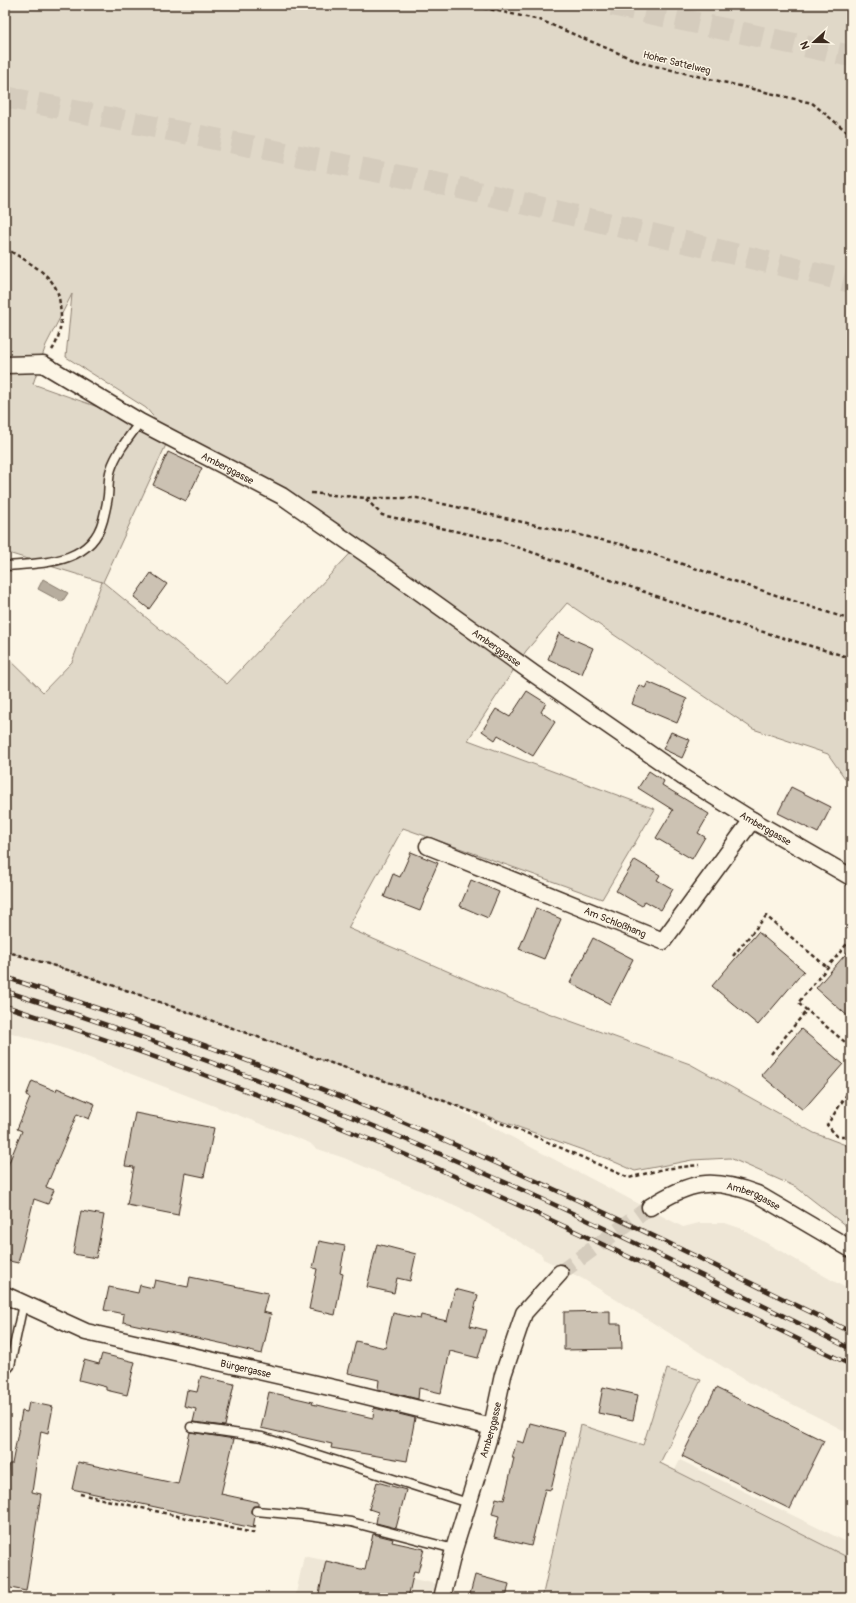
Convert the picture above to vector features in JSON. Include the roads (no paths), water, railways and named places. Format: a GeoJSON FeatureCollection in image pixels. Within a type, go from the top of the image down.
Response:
{"type":"FeatureCollection","features":[{"type":"Feature","properties":{"kind":"street","name":"Amberggasse"},"geometry":{"type":"LineString","coordinates":[[5,365],[43,364],[140,422],[282,496],[683,777],[752,820],[851,877]]}},
{"type":"Feature","properties":{"kind":"street","name":"Am Schloßhang"},"geometry":{"type":"LineString","coordinates":[[428,846],[663,941],[752,820]]}},
{"type":"Feature","properties":{"kind":"street","name":"Amberggasse"},"geometry":{"type":"LineString","coordinates":[[650,1207],[681,1189],[699,1184],[720,1183],[742,1188],[757,1194],[851,1249]]}},
{"type":"Feature","properties":{"kind":"street","name":"Amberggasse"},"geometry":{"type":"LineString","coordinates":[[442,1598],[454,1549],[492,1427],[503,1375],[524,1314],[560,1272]]}},
{"type":"Feature","properties":{"kind":"street","name":"Bürgergasse"},"geometry":{"type":"LineString","coordinates":[[5,1295],[86,1332],[338,1389],[492,1427]]}},
{"type":"Feature","properties":{"kind":"lane"},"geometry":{"type":"LineString","coordinates":[[5,566],[52,562],[73,556],[91,543],[102,522],[108,498],[110,469],[121,449],[140,422]]}},
{"type":"Feature","properties":{"kind":"lane"},"geometry":{"type":"LineString","coordinates":[[5,1371],[10,1366],[23,1304]]}},
{"type":"Feature","properties":{"kind":"lane"},"geometry":{"type":"LineString","coordinates":[[191,1427],[262,1437],[468,1502]]}},
{"type":"Feature","properties":{"kind":"lane"},"geometry":{"type":"LineString","coordinates":[[256,1515],[300,1515],[351,1522],[454,1549]]}},
{"type":"Feature","properties":{"kind":"tunnel"},"geometry":{"type":"LineString","coordinates":[[612,5],[851,56]]}},
{"type":"Feature","properties":{"kind":"tunnel"},"geometry":{"type":"LineString","coordinates":[[5,97],[460,188],[851,282]]}},
{"type":"Feature","properties":{"kind":"tunnel"},"geometry":{"type":"LineString","coordinates":[[560,1273],[650,1207]]}},
{"type":"Feature","properties":{"kind":"railway"},"geometry":{"type":"LineString","coordinates":[[5,977],[226,1053],[314,1086],[420,1129],[544,1185],[851,1332]]}},
{"type":"Feature","properties":{"kind":"railway"},"geometry":{"type":"LineString","coordinates":[[5,991],[70,1012],[200,1058],[392,1133],[560,1207],[851,1349]]}},
{"type":"Feature","properties":{"kind":"railway"},"geometry":{"type":"LineString","coordinates":[[5,1006],[106,1040],[256,1094],[355,1133],[573,1230],[851,1365]]}}]}
